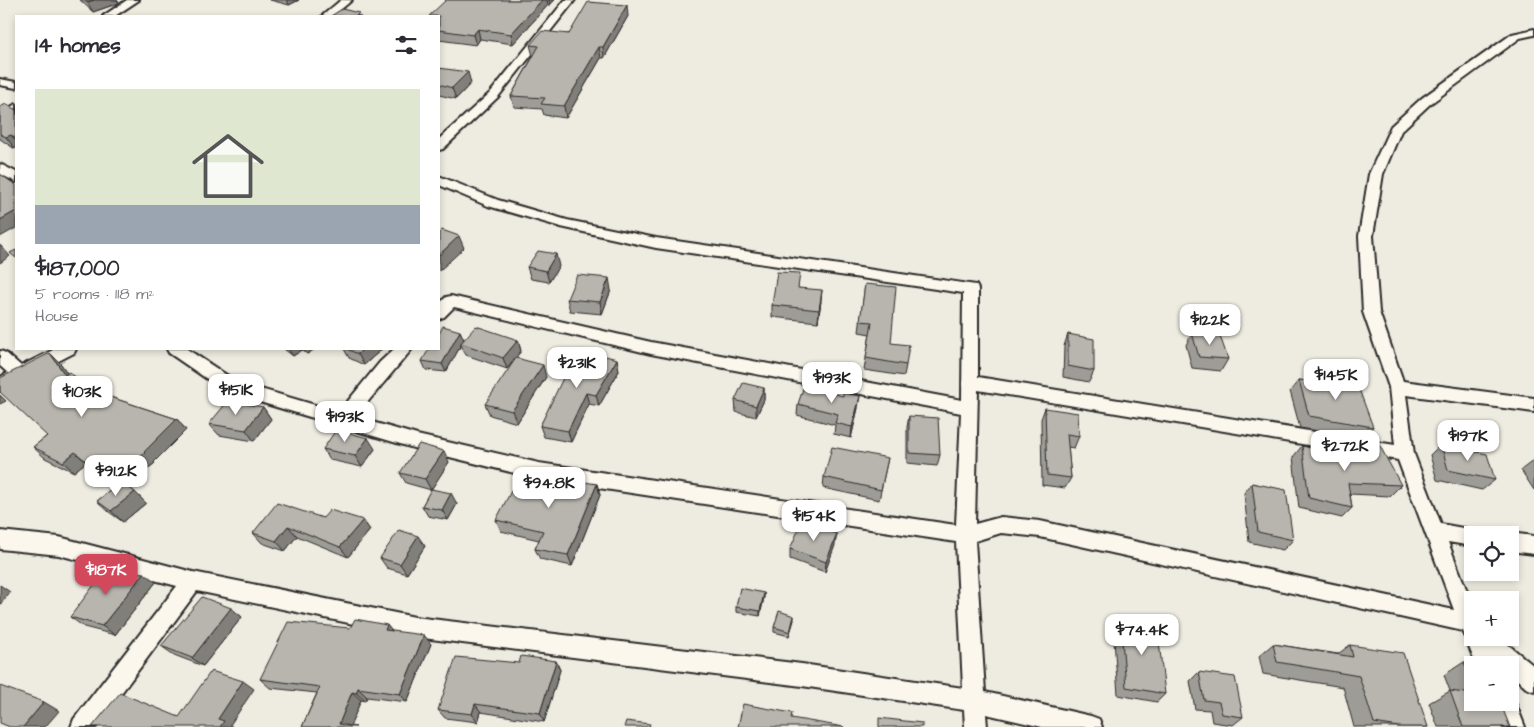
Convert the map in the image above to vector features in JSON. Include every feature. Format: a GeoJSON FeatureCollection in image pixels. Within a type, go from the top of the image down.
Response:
{"type":"FeatureCollection","features":[{"type":"Feature","properties":{"kind":"street"},"geometry":{"type":"LineString","coordinates":[[110,15],[134,0]]}},
{"type":"Feature","properties":{"kind":"street"},"geometry":{"type":"LineString","coordinates":[[328,15],[347,0]]}},
{"type":"Feature","properties":{"kind":"street"},"geometry":{"type":"LineString","coordinates":[[440,145],[494,95],[570,0]]}},
{"type":"Feature","properties":{"kind":"street"},"geometry":{"type":"LineString","coordinates":[[1464,603],[1405,454],[1397,387],[1371,312],[1366,236],[1376,174],[1395,129],[1426,101],[1516,36],[1534,32]]}},
{"type":"Feature","properties":{"kind":"street"},"geometry":{"type":"LineString","coordinates":[[0,118],[15,109]]}},
{"type":"Feature","properties":{"kind":"street"},"geometry":{"type":"LineString","coordinates":[[0,168],[15,177]]}},
{"type":"Feature","properties":{"kind":"street"},"geometry":{"type":"LineString","coordinates":[[440,180],[493,203],[566,224],[656,243],[971,289],[966,535],[976,727]]}},
{"type":"Feature","properties":{"kind":"street"},"geometry":{"type":"LineString","coordinates":[[440,311],[445,299],[651,348],[970,408]]}},
{"type":"Feature","properties":{"kind":"street"},"geometry":{"type":"LineString","coordinates":[[0,385],[66,350]]}},
{"type":"Feature","properties":{"kind":"street"},"geometry":{"type":"LineString","coordinates":[[176,350],[232,387],[417,442],[540,471],[966,535],[1001,525],[1040,528],[1464,628]]}},
{"type":"Feature","properties":{"kind":"street"},"geometry":{"type":"LineString","coordinates":[[343,419],[386,366],[403,350]]}},
{"type":"Feature","properties":{"kind":"street"},"geometry":{"type":"LineString","coordinates":[[0,357],[18,374]]}},
{"type":"Feature","properties":{"kind":"street"},"geometry":{"type":"LineString","coordinates":[[970,382],[1405,454]]}},
{"type":"Feature","properties":{"kind":"street"},"geometry":{"type":"LineString","coordinates":[[1397,387],[1534,405]]}},
{"type":"Feature","properties":{"kind":"street"},"geometry":{"type":"LineString","coordinates":[[1436,532],[1464,536]]}},
{"type":"Feature","properties":{"kind":"street"},"geometry":{"type":"LineString","coordinates":[[0,540],[59,546],[193,581],[415,626],[802,675],[976,700],[1091,727]]}},
{"type":"Feature","properties":{"kind":"street"},"geometry":{"type":"LineString","coordinates":[[1519,543],[1534,545]]}},
{"type":"Feature","properties":{"kind":"street"},"geometry":{"type":"LineString","coordinates":[[82,727],[193,581]]}},
{"type":"Feature","properties":{"kind":"street"},"geometry":{"type":"LineString","coordinates":[[1493,646],[1534,680]]}},
{"type":"Feature","properties":{"kind":"street"},"geometry":{"type":"LineString","coordinates":[[1508,711],[1514,727]]}},
{"type":"Feature","properties":{"kind":"building"},"geometry":{"type":"Polygon","coordinates":[[[446,0],[542,0],[511,34],[478,29],[473,35],[440,30],[440,15],[430,15],[446,0]]]}},
{"type":"Feature","properties":{"kind":"building"},"geometry":{"type":"Polygon","coordinates":[[[588,2],[627,5],[603,47],[599,47],[564,106],[541,104],[545,98],[511,96],[539,46],[530,45],[542,31],[569,34],[588,2]]]}},
{"type":"Feature","properties":{"kind":"building"},"geometry":{"type":"Polygon","coordinates":[[[342,9],[359,13],[357,15],[333,15],[342,9]]]}},
{"type":"Feature","properties":{"kind":"building"},"geometry":{"type":"Polygon","coordinates":[[[440,68],[468,72],[452,88],[440,84],[440,68]]]}},
{"type":"Feature","properties":{"kind":"building"},"geometry":{"type":"Polygon","coordinates":[[[6,104],[15,109],[15,137],[11,135],[6,137],[0,134],[0,107],[6,104]]]}},
{"type":"Feature","properties":{"kind":"building"},"geometry":{"type":"Polygon","coordinates":[[[0,174],[15,184],[15,212],[0,220],[0,174]]]}},
{"type":"Feature","properties":{"kind":"building"},"geometry":{"type":"Polygon","coordinates":[[[442,230],[459,236],[440,254],[440,232],[442,230]]]}},
{"type":"Feature","properties":{"kind":"building"},"geometry":{"type":"Polygon","coordinates":[[[15,250],[15,257],[10,253],[15,250]]]}},
{"type":"Feature","properties":{"kind":"building"},"geometry":{"type":"Polygon","coordinates":[[[538,251],[556,254],[546,271],[527,267],[538,251]]]}},
{"type":"Feature","properties":{"kind":"building"},"geometry":{"type":"Polygon","coordinates":[[[777,272],[800,273],[798,288],[822,290],[819,310],[772,305],[777,272]]]}},
{"type":"Feature","properties":{"kind":"building"},"geometry":{"type":"Polygon","coordinates":[[[577,275],[609,278],[600,302],[567,299],[577,275]]]}},
{"type":"Feature","properties":{"kind":"building"},"geometry":{"type":"Polygon","coordinates":[[[865,284],[896,287],[891,343],[909,345],[906,365],[866,358],[872,322],[860,321],[865,284]]]}},
{"type":"Feature","properties":{"kind":"building"},"geometry":{"type":"Polygon","coordinates":[[[443,326],[460,331],[442,364],[422,361],[428,350],[440,350],[440,332],[443,326]]]}},
{"type":"Feature","properties":{"kind":"building"},"geometry":{"type":"Polygon","coordinates":[[[476,326],[518,340],[503,358],[461,343],[476,326]]]}},
{"type":"Feature","properties":{"kind":"building"},"geometry":{"type":"Polygon","coordinates":[[[1192,333],[1220,336],[1228,359],[1199,357],[1192,333]]]}},
{"type":"Feature","properties":{"kind":"building"},"geometry":{"type":"Polygon","coordinates":[[[1068,334],[1094,339],[1094,371],[1068,366],[1068,334]]]}},
{"type":"Feature","properties":{"kind":"building"},"geometry":{"type":"Polygon","coordinates":[[[349,350],[362,350],[358,354],[349,350]]]}},
{"type":"Feature","properties":{"kind":"building"},"geometry":{"type":"Polygon","coordinates":[[[582,350],[617,359],[596,395],[586,393],[568,431],[540,426],[566,372],[568,372],[582,350]]]}},
{"type":"Feature","properties":{"kind":"building"},"geometry":{"type":"Polygon","coordinates":[[[50,353],[65,375],[69,372],[95,392],[177,419],[145,453],[109,480],[75,452],[63,462],[33,447],[47,436],[0,392],[0,378],[50,353]]]}},
{"type":"Feature","properties":{"kind":"building"},"geometry":{"type":"Polygon","coordinates":[[[516,358],[543,365],[512,411],[485,404],[516,358]]]}},
{"type":"Feature","properties":{"kind":"building"},"geometry":{"type":"Polygon","coordinates":[[[1329,378],[1356,381],[1373,427],[1309,416],[1299,380],[1331,384],[1329,378]]]}},
{"type":"Feature","properties":{"kind":"building"},"geometry":{"type":"Polygon","coordinates":[[[743,383],[764,388],[756,406],[735,400],[743,383]]]}},
{"type":"Feature","properties":{"kind":"building"},"geometry":{"type":"Polygon","coordinates":[[[804,386],[843,396],[843,393],[860,396],[852,427],[835,423],[838,414],[798,404],[804,386]]]}},
{"type":"Feature","properties":{"kind":"building"},"geometry":{"type":"Polygon","coordinates":[[[228,401],[263,407],[246,430],[209,424],[228,401]]]}},
{"type":"Feature","properties":{"kind":"building"},"geometry":{"type":"Polygon","coordinates":[[[1045,408],[1078,413],[1079,436],[1067,434],[1071,478],[1047,475],[1045,408]]]}},
{"type":"Feature","properties":{"kind":"building"},"geometry":{"type":"Polygon","coordinates":[[[909,416],[938,418],[940,455],[909,453],[909,416]]]}},
{"type":"Feature","properties":{"kind":"building"},"geometry":{"type":"Polygon","coordinates":[[[336,430],[368,438],[355,456],[323,449],[336,430]]]}},
{"type":"Feature","properties":{"kind":"building"},"geometry":{"type":"Polygon","coordinates":[[[1351,441],[1380,446],[1401,485],[1348,483],[1352,508],[1309,498],[1302,446],[1358,458],[1351,441]]]}},
{"type":"Feature","properties":{"kind":"building"},"geometry":{"type":"Polygon","coordinates":[[[419,444],[444,451],[425,479],[400,473],[419,444]]]}},
{"type":"Feature","properties":{"kind":"building"},"geometry":{"type":"Polygon","coordinates":[[[1441,444],[1487,454],[1495,480],[1448,470],[1441,444]]]}},
{"type":"Feature","properties":{"kind":"building"},"geometry":{"type":"Polygon","coordinates":[[[832,447],[888,458],[881,490],[824,477],[832,447]]]}},
{"type":"Feature","properties":{"kind":"building"},"geometry":{"type":"Polygon","coordinates":[[[521,472],[564,482],[566,479],[597,484],[568,555],[535,549],[543,531],[496,520],[521,472]]]}},
{"type":"Feature","properties":{"kind":"building"},"geometry":{"type":"Polygon","coordinates":[[[121,482],[135,492],[111,511],[97,501],[121,482]]]}},
{"type":"Feature","properties":{"kind":"building"},"geometry":{"type":"Polygon","coordinates":[[[1252,483],[1286,490],[1293,540],[1258,532],[1252,483]]]}},
{"type":"Feature","properties":{"kind":"building"},"geometry":{"type":"Polygon","coordinates":[[[431,489],[451,493],[442,510],[422,506],[431,489]]]}},
{"type":"Feature","properties":{"kind":"building"},"geometry":{"type":"Polygon","coordinates":[[[277,503],[323,518],[330,510],[363,520],[340,547],[288,526],[276,541],[253,533],[277,503]]]}},
{"type":"Feature","properties":{"kind":"building"},"geometry":{"type":"Polygon","coordinates":[[[802,522],[837,534],[826,562],[790,549],[802,522]]]}},
{"type":"Feature","properties":{"kind":"building"},"geometry":{"type":"Polygon","coordinates":[[[399,530],[418,536],[400,564],[380,558],[399,530]]]}},
{"type":"Feature","properties":{"kind":"building"},"geometry":{"type":"Polygon","coordinates":[[[106,569],[144,573],[102,626],[70,617],[106,569]]]}},
{"type":"Feature","properties":{"kind":"building"},"geometry":{"type":"Polygon","coordinates":[[[740,588],[764,593],[760,611],[736,607],[740,588]]]}},
{"type":"Feature","properties":{"kind":"building"},"geometry":{"type":"Polygon","coordinates":[[[202,597],[231,608],[192,658],[161,646],[202,597]]]}},
{"type":"Feature","properties":{"kind":"building"},"geometry":{"type":"Polygon","coordinates":[[[779,611],[794,616],[790,632],[774,627],[779,611]]]}},
{"type":"Feature","properties":{"kind":"building"},"geometry":{"type":"Polygon","coordinates":[[[1120,617],[1157,624],[1165,694],[1126,687],[1120,617]]]}},
{"type":"Feature","properties":{"kind":"building"},"geometry":{"type":"Polygon","coordinates":[[[355,619],[387,625],[385,630],[424,635],[400,694],[358,688],[356,693],[352,692],[339,724],[356,727],[302,727],[320,687],[260,679],[288,622],[350,628],[355,619]]]}},
{"type":"Feature","properties":{"kind":"building"},"geometry":{"type":"Polygon","coordinates":[[[1273,644],[1353,657],[1350,645],[1403,653],[1428,727],[1399,727],[1374,723],[1359,676],[1277,662],[1273,644]]]}},
{"type":"Feature","properties":{"kind":"building"},"geometry":{"type":"Polygon","coordinates":[[[521,656],[556,661],[540,713],[475,704],[472,714],[438,710],[456,657],[519,663],[521,656]]]}},
{"type":"Feature","properties":{"kind":"building"},"geometry":{"type":"Polygon","coordinates":[[[211,671],[243,681],[218,719],[224,721],[220,727],[92,727],[120,693],[179,717],[211,671]]]}},
{"type":"Feature","properties":{"kind":"building"},"geometry":{"type":"Polygon","coordinates":[[[1199,672],[1235,677],[1243,717],[1222,714],[1219,702],[1204,700],[1199,672]]]}},
{"type":"Feature","properties":{"kind":"building"},"geometry":{"type":"Polygon","coordinates":[[[0,686],[44,702],[23,727],[10,727],[0,723],[0,686]]]}},
{"type":"Feature","properties":{"kind":"building"},"geometry":{"type":"Polygon","coordinates":[[[1450,691],[1464,693],[1464,711],[1504,711],[1510,727],[1463,727],[1450,691]]]}},
{"type":"Feature","properties":{"kind":"building"},"geometry":{"type":"Polygon","coordinates":[[[743,704],[792,713],[791,718],[844,727],[738,727],[743,704]]]}},
{"type":"Feature","properties":{"kind":"building"},"geometry":{"type":"Polygon","coordinates":[[[879,718],[922,723],[922,727],[879,727],[879,718]]]}},
{"type":"Feature","properties":{"kind":"building"},"geometry":{"type":"Polygon","coordinates":[[[626,721],[650,724],[649,727],[624,727],[626,721]]]}}]}
